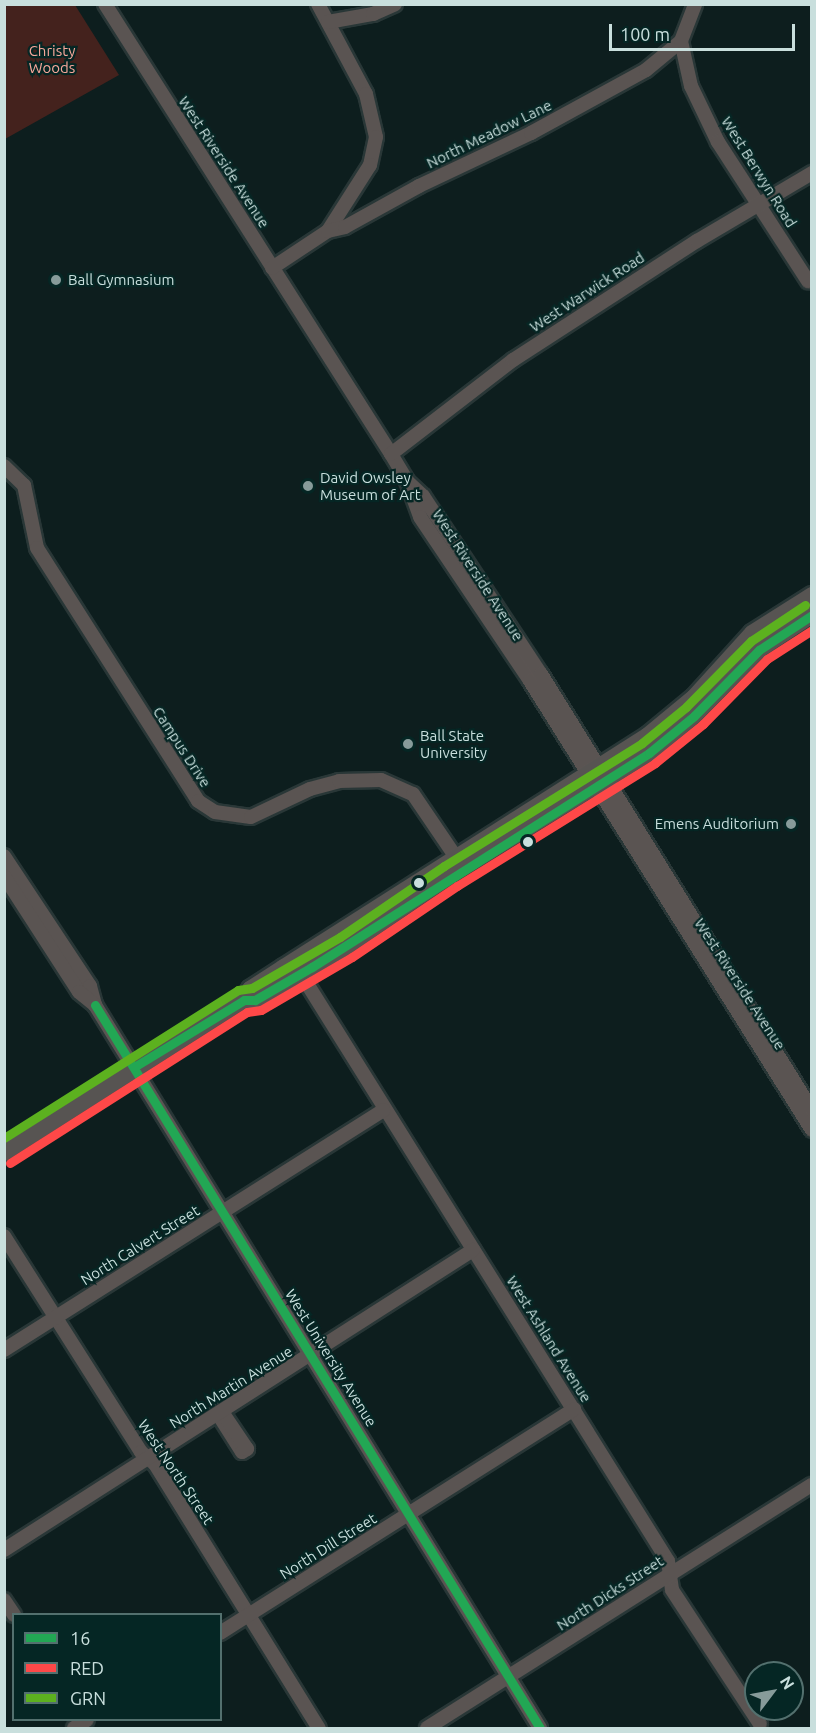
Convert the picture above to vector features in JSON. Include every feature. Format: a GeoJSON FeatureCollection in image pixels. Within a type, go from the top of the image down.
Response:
{"type":"FeatureCollection","features":[{"type":"Feature","properties":{"kind":"main road"},"geometry":{"type":"LineString","coordinates":[[599,773],[672,717],[752,633],[812,594]]}},
{"type":"Feature","properties":{"kind":"main road"},"geometry":{"type":"LineString","coordinates":[[4,1153],[134,1067],[244,1000],[250,989],[599,773],[671,736],[759,650],[812,615]]}},
{"type":"Feature","properties":{"kind":"main road"},"geometry":{"type":"LineString","coordinates":[[244,1000],[255,1000],[301,974],[458,862]]}},
{"type":"Feature","properties":{"kind":"street","name":"West Riverside Avenue"},"geometry":{"type":"LineString","coordinates":[[105,4],[407,481],[428,503],[599,773],[812,1130]]}},
{"type":"Feature","properties":{"kind":"street"},"geometry":{"type":"LineString","coordinates":[[318,4],[366,94],[376,137],[370,165],[328,231]]}},
{"type":"Feature","properties":{"kind":"street"},"geometry":{"type":"LineString","coordinates":[[328,22],[373,14],[395,4]]}},
{"type":"Feature","properties":{"kind":"street"},"geometry":{"type":"LineString","coordinates":[[681,41],[695,4]]}},
{"type":"Feature","properties":{"kind":"street","name":"North Meadow Lane"},"geometry":{"type":"LineString","coordinates":[[272,268],[328,231],[345,227],[419,186],[578,108],[646,69],[681,41]]}},
{"type":"Feature","properties":{"kind":"street","name":"West Berwyn Road"},"geometry":{"type":"LineString","coordinates":[[681,41],[700,107],[808,281]]}},
{"type":"Feature","properties":{"kind":"street","name":"West Warwick Road"},"geometry":{"type":"LineString","coordinates":[[391,454],[513,360],[758,203],[812,173]]}},
{"type":"Feature","properties":{"kind":"street","name":"Campus Drive"},"geometry":{"type":"LineString","coordinates":[[4,466],[24,485],[38,548],[198,801],[215,812],[251,817],[329,784],[381,780],[413,794],[458,862]]}},
{"type":"Feature","properties":{"kind":"street"},"geometry":{"type":"LineString","coordinates":[[599,773],[812,1110]]}},
{"type":"Feature","properties":{"kind":"street","name":"West University Avenue"},"geometry":{"type":"LineString","coordinates":[[4,856],[90,986],[95,1005],[511,1677],[540,1728]]}},
{"type":"Feature","properties":{"kind":"street","name":"West University Avenue"},"geometry":{"type":"LineString","coordinates":[[4,876],[79,992],[95,1005]]}},
{"type":"Feature","properties":{"kind":"street","name":"West Ashland Avenue"},"geometry":{"type":"LineString","coordinates":[[301,974],[668,1562],[672,1590],[760,1724]]}},
{"type":"Feature","properties":{"kind":"street","name":"North Calvert Street"},"geometry":{"type":"LineString","coordinates":[[4,1350],[384,1110]]}},
{"type":"Feature","properties":{"kind":"street","name":"West North Street"},"geometry":{"type":"LineString","coordinates":[[4,1236],[141,1452],[149,1458],[319,1728]]}},
{"type":"Feature","properties":{"kind":"street","name":"North Martin Avenue"},"geometry":{"type":"LineString","coordinates":[[4,1550],[473,1250]]}},
{"type":"Feature","properties":{"kind":"street","name":"North Dill Street"},"geometry":{"type":"LineString","coordinates":[[222,1633],[574,1409]]}},
{"type":"Feature","properties":{"kind":"street","name":"North Dicks Street"},"geometry":{"type":"LineString","coordinates":[[427,1728],[812,1485]]}},
{"type":"Feature","properties":{"kind":"street"},"geometry":{"type":"LineString","coordinates":[[4,1600],[13,1613]]}},
{"type":"Feature","properties":{"kind":"green space","name":"Christy Woods"},"geometry":{"type":"Polygon","coordinates":[[[5,4],[75,5],[119,75],[5,139],[5,4]]]}},
{"type":"Feature","properties":{"kind":"transit line","name":"GRN"},"geometry":{"type":"LineString","coordinates":[[4,1138],[238,990],[252,988],[340,937],[444,866],[642,743],[686,707],[751,641],[805,605]]}},
{"type":"Feature","properties":{"kind":"transit line","name":"16"},"geometry":{"type":"LineString","coordinates":[[134,1067],[244,1000],[255,1000],[312,967],[649,753],[694,716],[759,650],[812,615]]}},
{"type":"Feature","properties":{"kind":"transit line","name":"RED"},"geometry":{"type":"LineString","coordinates":[[10,1163],[247,1012],[261,1010],[352,957],[457,886],[655,763],[703,724],[767,659],[812,630]]}},
{"type":"Feature","properties":{"kind":"transit line","name":"16"},"geometry":{"type":"LineString","coordinates":[[95,1005],[540,1728]]}},
{"type":"Feature","properties":{"kind":"place","name":"Ball Gymnasium"},"geometry":{"type":"Point","coordinates":[56,280]}},
{"type":"Feature","properties":{"kind":"place","name":"David Owsley Museum of Art"},"geometry":{"type":"Point","coordinates":[308,486]}},
{"type":"Feature","properties":{"kind":"place","name":"Ball State University"},"geometry":{"type":"Point","coordinates":[408,744]}},
{"type":"Feature","properties":{"kind":"place","name":"Emens Auditorium"},"geometry":{"type":"Point","coordinates":[791,824]}}]}
